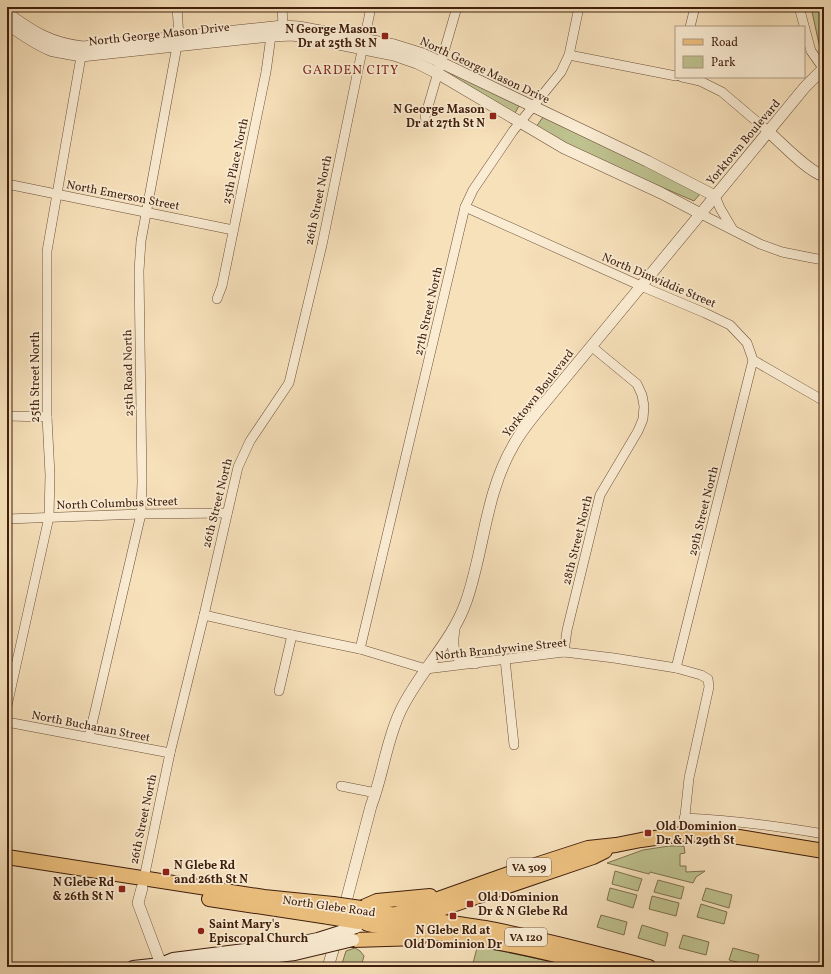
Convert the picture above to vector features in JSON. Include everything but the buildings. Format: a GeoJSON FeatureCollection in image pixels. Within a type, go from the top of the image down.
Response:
{"type":"FeatureCollection","features":[{"type":"Feature","properties":{"kind":"main road","name":"VA 309"},"geometry":{"type":"LineString","coordinates":[[185,967],[295,954],[358,928],[389,921],[444,897],[588,848],[683,834],[739,838],[824,851]]}},
{"type":"Feature","properties":{"kind":"main road","name":"VA 309"},"geometry":{"type":"LineString","coordinates":[[413,918],[593,857],[616,845]]}},
{"type":"Feature","properties":{"kind":"main road","name":"North Glebe Road"},"geometry":{"type":"LineString","coordinates":[[7,857],[143,883]]}},
{"type":"Feature","properties":{"kind":"main road","name":"North Glebe Road"},"geometry":{"type":"LineString","coordinates":[[7,867],[143,883],[331,910],[361,908],[389,921],[450,935],[484,940],[572,958],[604,967]]}},
{"type":"Feature","properties":{"kind":"main road"},"geometry":{"type":"LineString","coordinates":[[361,908],[377,901],[432,895],[444,897]]}},
{"type":"Feature","properties":{"kind":"main road","name":"North Glebe Road"},"geometry":{"type":"LineString","coordinates":[[331,910],[358,928],[434,938],[450,935]]}},
{"type":"Feature","properties":{"kind":"main road","name":"North Glebe Road"},"geometry":{"type":"LineString","coordinates":[[389,921],[413,918],[469,926],[575,947],[649,967]]}},
{"type":"Feature","properties":{"kind":"main road","name":"VA 309"},"geometry":{"type":"LineString","coordinates":[[358,928],[389,921]]}},
{"type":"Feature","properties":{"kind":"main road","name":"VA 309"},"geometry":{"type":"LineString","coordinates":[[133,967],[165,966],[173,959],[293,944],[319,943]]}},
{"type":"Feature","properties":{"kind":"street","name":"25th Road North"},"geometry":{"type":"LineString","coordinates":[[89,737],[141,514],[142,482],[139,270],[141,241],[178,41],[176,7]]}},
{"type":"Feature","properties":{"kind":"street"},"geometry":{"type":"LineString","coordinates":[[282,7],[283,26]]}},
{"type":"Feature","properties":{"kind":"street","name":"26th Street North"},"geometry":{"type":"LineString","coordinates":[[165,966],[138,903],[170,753],[238,467],[250,441],[288,383],[322,245],[371,7]]}},
{"type":"Feature","properties":{"kind":"street"},"geometry":{"type":"LineString","coordinates":[[425,117],[457,7]]}},
{"type":"Feature","properties":{"kind":"street","name":"27th Street North"},"geometry":{"type":"LineString","coordinates":[[360,649],[465,207],[473,190],[520,122],[534,107],[561,72],[569,55],[579,7]]}},
{"type":"Feature","properties":{"kind":"street"},"geometry":{"type":"LineString","coordinates":[[690,26],[695,7]]}},
{"type":"Feature","properties":{"kind":"street"},"geometry":{"type":"LineString","coordinates":[[800,7],[805,26]]}},
{"type":"Feature","properties":{"kind":"street","name":"North George Mason Drive"},"geometry":{"type":"LineString","coordinates":[[7,13],[30,30],[44,37],[82,51]]}},
{"type":"Feature","properties":{"kind":"street","name":"North George Mason Drive"},"geometry":{"type":"LineString","coordinates":[[7,24],[26,38],[53,51],[82,51],[271,31],[363,44],[394,45],[423,54],[439,67],[520,122],[564,148],[661,193],[760,244],[782,252],[824,260]]}},
{"type":"Feature","properties":{"kind":"street","name":"North George Mason Drive"},"geometry":{"type":"LineString","coordinates":[[271,31],[283,26],[299,27],[363,44]]}},
{"type":"Feature","properties":{"kind":"street"},"geometry":{"type":"LineString","coordinates":[[805,27],[811,51],[824,68]]}},
{"type":"Feature","properties":{"kind":"street","name":"25th Place North"},"geometry":{"type":"LineString","coordinates":[[217,298],[222,286],[266,72],[271,31]]}},
{"type":"Feature","properties":{"kind":"street","name":"25th Street North"},"geometry":{"type":"LineString","coordinates":[[7,706],[50,517],[50,475],[47,417],[47,251],[82,51]]}},
{"type":"Feature","properties":{"kind":"street"},"geometry":{"type":"LineString","coordinates":[[569,55],[675,76]]}},
{"type":"Feature","properties":{"kind":"street","name":"North George Mason Drive"},"geometry":{"type":"LineString","coordinates":[[439,67],[534,107],[647,161],[715,196]]}},
{"type":"Feature","properties":{"kind":"street","name":"Yorktown Boulevard"},"geometry":{"type":"LineString","coordinates":[[328,967],[334,951],[370,806],[376,793],[391,737],[407,699],[455,626],[469,592],[495,488],[506,458],[530,421],[805,87],[824,68]]}},
{"type":"Feature","properties":{"kind":"street"},"geometry":{"type":"LineString","coordinates":[[686,78],[700,81],[722,92],[806,165],[819,175],[824,176]]}},
{"type":"Feature","properties":{"kind":"street","name":"North Emerson Street"},"geometry":{"type":"LineString","coordinates":[[7,184],[233,230]]}},
{"type":"Feature","properties":{"kind":"street"},"geometry":{"type":"LineString","coordinates":[[715,196],[733,230]]}},
{"type":"Feature","properties":{"kind":"street","name":"North Dinwiddie Street"},"geometry":{"type":"LineString","coordinates":[[465,207],[730,325],[747,343],[753,360]]}},
{"type":"Feature","properties":{"kind":"street","name":"28th Street North"},"geometry":{"type":"LineString","coordinates":[[564,652],[567,630],[600,495],[638,431],[643,419],[644,406],[642,395],[637,384],[592,346]]}},
{"type":"Feature","properties":{"kind":"street"},"geometry":{"type":"LineString","coordinates":[[753,360],[824,401]]}},
{"type":"Feature","properties":{"kind":"street","name":"29th Street North"},"geometry":{"type":"LineString","coordinates":[[676,668],[753,360]]}},
{"type":"Feature","properties":{"kind":"street"},"geometry":{"type":"LineString","coordinates":[[7,416],[47,417]]}},
{"type":"Feature","properties":{"kind":"street","name":"North Columbus Street"},"geometry":{"type":"LineString","coordinates":[[7,519],[141,514],[227,513]]}},
{"type":"Feature","properties":{"kind":"street","name":"North Brandywine Street"},"geometry":{"type":"LineString","coordinates":[[204,615],[360,649],[426,669],[564,652],[676,668],[701,675],[708,679],[709,687],[689,778],[684,818]]}},
{"type":"Feature","properties":{"kind":"street"},"geometry":{"type":"LineString","coordinates":[[455,626],[452,642],[454,652],[464,661],[475,663]]}},
{"type":"Feature","properties":{"kind":"street"},"geometry":{"type":"LineString","coordinates":[[279,691],[292,635]]}},
{"type":"Feature","properties":{"kind":"street"},"geometry":{"type":"LineString","coordinates":[[505,659],[514,745]]}},
{"type":"Feature","properties":{"kind":"street","name":"North Buchanan Street"},"geometry":{"type":"LineString","coordinates":[[7,722],[170,753]]}},
{"type":"Feature","properties":{"kind":"street"},"geometry":{"type":"LineString","coordinates":[[341,786],[376,793]]}},
{"type":"Feature","properties":{"kind":"street","name":"Yorktown Boulevard"},"geometry":{"type":"LineString","coordinates":[[336,967],[342,950],[376,807],[376,793]]}},
{"type":"Feature","properties":{"kind":"street"},"geometry":{"type":"LineString","coordinates":[[683,834],[684,818],[764,824],[824,834]]}},
{"type":"Feature","properties":{"kind":"green space"},"geometry":{"type":"Polygon","coordinates":[[[811,7],[824,7],[824,46],[819,44],[811,7]]]}},
{"type":"Feature","properties":{"kind":"green space"},"geometry":{"type":"Polygon","coordinates":[[[453,74],[518,104],[519,106],[515,113],[452,76],[453,74]]]}},
{"type":"Feature","properties":{"kind":"green space"},"geometry":{"type":"Polygon","coordinates":[[[543,117],[682,182],[700,194],[694,201],[573,149],[536,127],[543,117]]]}},
{"type":"Feature","properties":{"kind":"green space"},"geometry":{"type":"Polygon","coordinates":[[[669,846],[684,846],[685,853],[680,854],[680,866],[686,866],[686,872],[705,871],[696,877],[693,883],[650,872],[649,874],[607,863],[643,850],[669,846]]]}},
{"type":"Feature","properties":{"kind":"green space"},"geometry":{"type":"Polygon","coordinates":[[[615,871],[642,879],[638,891],[612,884],[615,871]]]}},
{"type":"Feature","properties":{"kind":"green space"},"geometry":{"type":"Polygon","coordinates":[[[658,880],[684,887],[681,899],[654,892],[658,880]]]}},
{"type":"Feature","properties":{"kind":"green space"},"geometry":{"type":"Polygon","coordinates":[[[610,888],[637,895],[633,908],[607,900],[610,888]]]}},
{"type":"Feature","properties":{"kind":"green space"},"geometry":{"type":"Polygon","coordinates":[[[706,888],[732,895],[729,908],[702,900],[706,888]]]}},
{"type":"Feature","properties":{"kind":"green space"},"geometry":{"type":"Polygon","coordinates":[[[652,896],[679,903],[676,916],[649,909],[652,896]]]}},
{"type":"Feature","properties":{"kind":"green space"},"geometry":{"type":"Polygon","coordinates":[[[701,904],[727,912],[724,924],[697,917],[701,904]]]}},
{"type":"Feature","properties":{"kind":"green space"},"geometry":{"type":"Polygon","coordinates":[[[601,915],[627,922],[624,935],[597,927],[601,915]]]}},
{"type":"Feature","properties":{"kind":"green space"},"geometry":{"type":"Polygon","coordinates":[[[642,925],[668,933],[665,946],[638,938],[642,925]]]}},
{"type":"Feature","properties":{"kind":"green space"},"geometry":{"type":"Polygon","coordinates":[[[683,935],[709,942],[706,955],[679,948],[683,935]]]}},
{"type":"Feature","properties":{"kind":"green space"},"geometry":{"type":"Polygon","coordinates":[[[479,947],[577,967],[472,967],[477,948],[479,947]]]}},
{"type":"Feature","properties":{"kind":"green space"},"geometry":{"type":"Polygon","coordinates":[[[355,948],[364,956],[361,967],[341,967],[346,951],[355,948]]]}},
{"type":"Feature","properties":{"kind":"green space"},"geometry":{"type":"Polygon","coordinates":[[[733,948],[759,955],[756,967],[729,960],[733,948]]]}},
{"type":"Feature","properties":{"kind":"place","name":"N George Mason Dr at 25th St N"},"geometry":{"type":"Point","coordinates":[385,36]}},
{"type":"Feature","properties":{"kind":"place","name":"N George Mason Dr at 27th St N"},"geometry":{"type":"Point","coordinates":[493,116]}},
{"type":"Feature","properties":{"kind":"place","name":"Old Dominion Dr & N 29th St"},"geometry":{"type":"Point","coordinates":[648,833]}},
{"type":"Feature","properties":{"kind":"place","name":"N Glebe Rd and 26th St N"},"geometry":{"type":"Point","coordinates":[166,872]}},
{"type":"Feature","properties":{"kind":"place","name":"N Glebe Rd & 26th St N"},"geometry":{"type":"Point","coordinates":[122,889]}},
{"type":"Feature","properties":{"kind":"place","name":"Old Dominion Dr & N Glebe Rd"},"geometry":{"type":"Point","coordinates":[470,904]}},
{"type":"Feature","properties":{"kind":"place","name":"N Glebe Rd at Old Dominion Dr"},"geometry":{"type":"Point","coordinates":[453,916]}},
{"type":"Feature","properties":{"kind":"place","name":"Saint Mary's Episcopal Church"},"geometry":{"type":"Point","coordinates":[201,931]}},
{"type":"Feature","properties":{"kind":"district","name":"GARDEN CITY"},"geometry":{"type":"Point","coordinates":[351,69]}}]}
